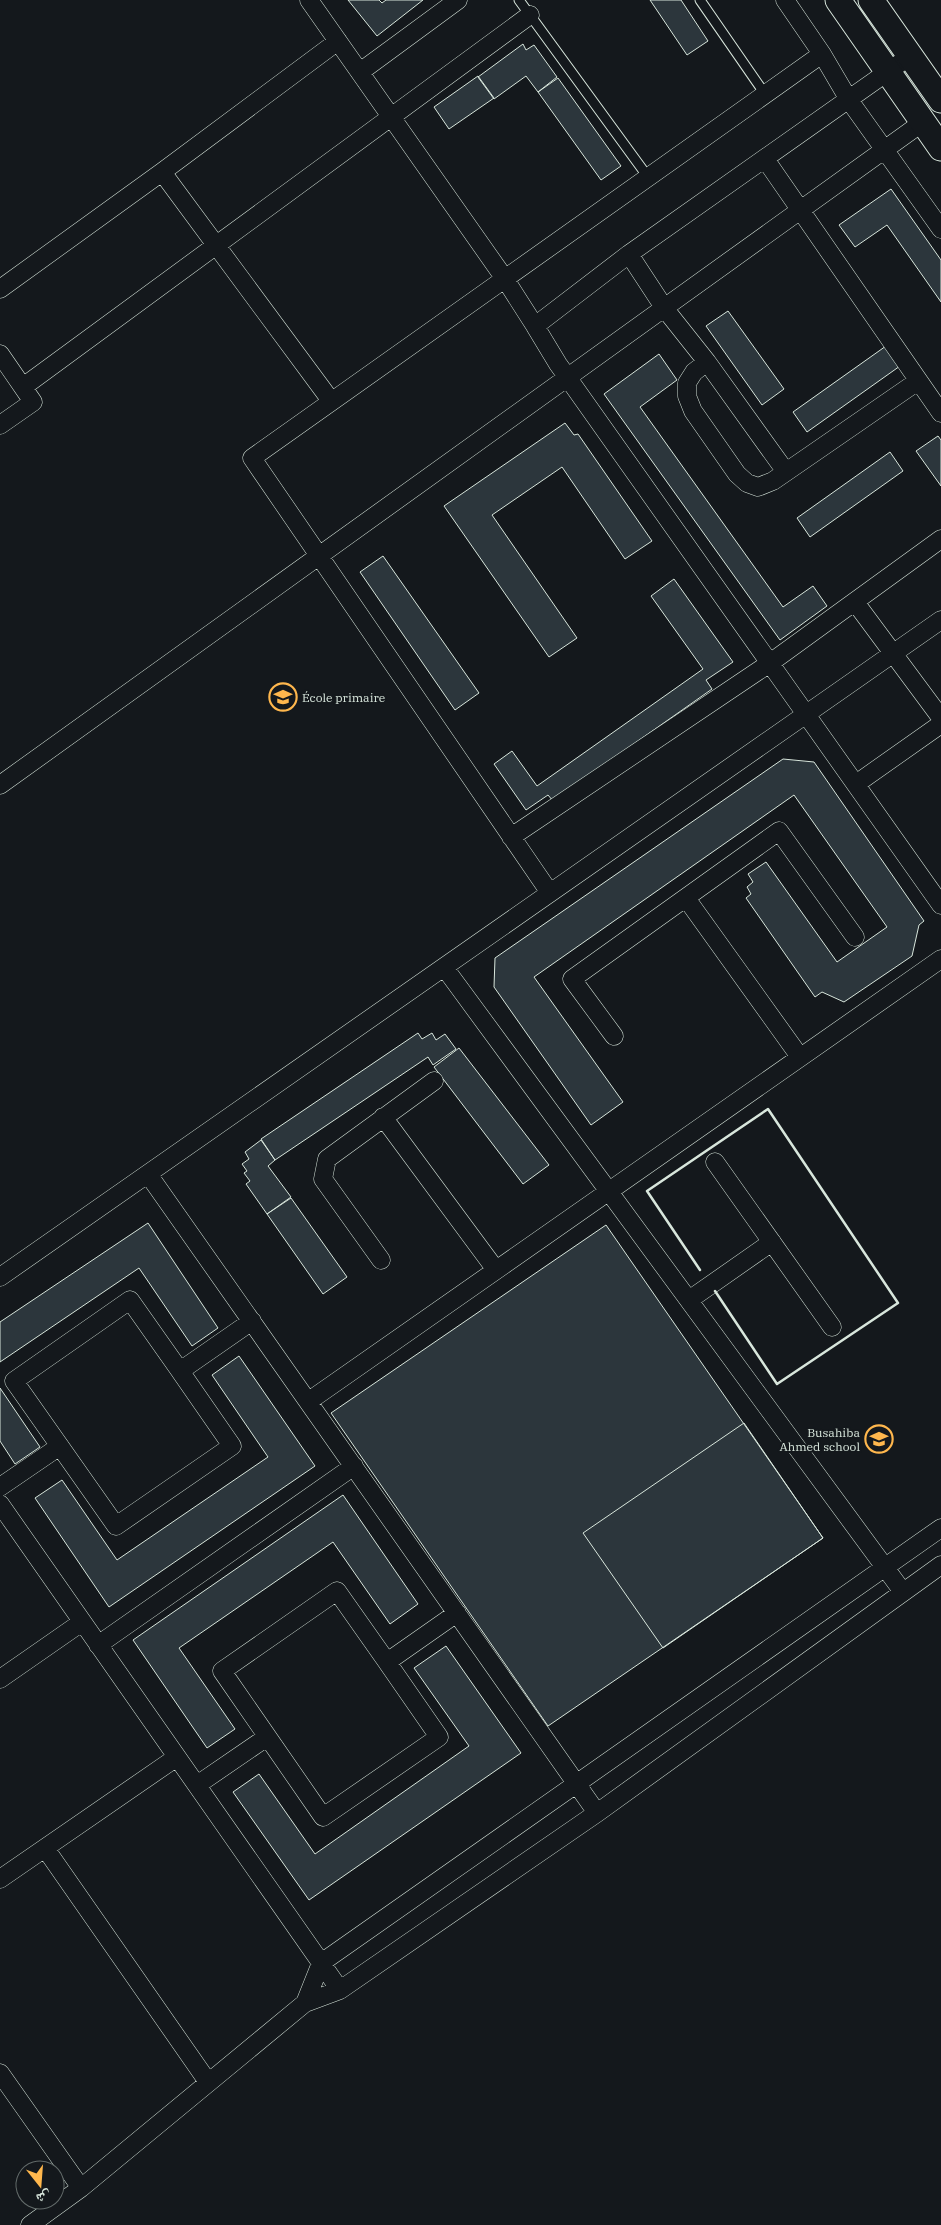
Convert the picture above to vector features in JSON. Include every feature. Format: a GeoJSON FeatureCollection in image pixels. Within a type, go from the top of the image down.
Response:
{"type":"FeatureCollection","features":[{"type":"Feature","properties":{"kind":"main road"},"geometry":{"type":"LineString","coordinates":[[838,0],[941,148]]}},
{"type":"Feature","properties":{"kind":"main road"},"geometry":{"type":"LineString","coordinates":[[871,0],[941,100]]}},
{"type":"Feature","properties":{"kind":"street"},"geometry":{"type":"LineString","coordinates":[[309,0],[505,279],[546,346],[805,715],[941,904]]}},
{"type":"Feature","properties":{"kind":"street"},"geometry":{"type":"LineString","coordinates":[[360,72],[458,0]]}},
{"type":"Feature","properties":{"kind":"street"},"geometry":{"type":"LineString","coordinates":[[785,0],[822,54],[849,100],[941,229]]}},
{"type":"Feature","properties":{"kind":"street"},"geometry":{"type":"LineString","coordinates":[[22,386],[530,15]]}},
{"type":"Feature","properties":{"kind":"street"},"geometry":{"type":"LineString","coordinates":[[0,289],[162,172],[338,41]]}},
{"type":"Feature","properties":{"kind":"street"},"geometry":{"type":"LineString","coordinates":[[550,893],[252,458],[822,54]]}},
{"type":"Feature","properties":{"kind":"street"},"geometry":{"type":"LineString","coordinates":[[535,326],[629,254],[910,56]]}},
{"type":"Feature","properties":{"kind":"street"},"geometry":{"type":"LineString","coordinates":[[0,784],[665,309],[923,122]]}},
{"type":"Feature","properties":{"kind":"street"},"geometry":{"type":"LineString","coordinates":[[765,159],[941,413]]}},
{"type":"Feature","properties":{"kind":"street"},"geometry":{"type":"LineString","coordinates":[[162,172],[326,394]]}},
{"type":"Feature","properties":{"kind":"street"},"geometry":{"type":"LineString","coordinates":[[629,254],[665,309],[707,362],[786,472]]}},
{"type":"Feature","properties":{"kind":"street"},"geometry":{"type":"LineString","coordinates":[[0,354],[33,402],[0,425]]}},
{"type":"Feature","properties":{"kind":"street"},"geometry":{"type":"LineString","coordinates":[[707,362],[694,372],[687,383],[687,396],[694,411],[738,474],[747,483],[758,487],[773,481],[918,381]]}},
{"type":"Feature","properties":{"kind":"street"},"geometry":{"type":"LineString","coordinates":[[512,837],[770,663],[941,539]]}},
{"type":"Feature","properties":{"kind":"street"},"geometry":{"type":"LineString","coordinates":[[856,602],[941,718]]}},
{"type":"Feature","properties":{"kind":"street"},"geometry":{"type":"LineString","coordinates":[[0,1277],[941,620]]}},
{"type":"Feature","properties":{"kind":"street"},"geometry":{"type":"LineString","coordinates":[[856,784],[941,724]]}},
{"type":"Feature","properties":{"kind":"street"},"geometry":{"type":"LineString","coordinates":[[614,1036],[572,979],[779,831],[855,938]]}},
{"type":"Feature","properties":{"kind":"street"},"geometry":{"type":"LineString","coordinates":[[686,898],[800,1057]]}},
{"type":"Feature","properties":{"kind":"street"},"geometry":{"type":"LineString","coordinates":[[308,1401],[941,959]]}},
{"type":"Feature","properties":{"kind":"street"},"geometry":{"type":"LineString","coordinates":[[444,967],[903,1592]]}},
{"type":"Feature","properties":{"kind":"street"},"geometry":{"type":"LineString","coordinates":[[381,1260],[323,1179],[324,1167],[327,1159],[382,1117],[434,1081]]}},
{"type":"Feature","properties":{"kind":"street"},"geometry":{"type":"LineString","coordinates":[[382,1117],[496,1270]]}},
{"type":"Feature","properties":{"kind":"street"},"geometry":{"type":"LineString","coordinates":[[715,1162],[832,1327]]}},
{"type":"Feature","properties":{"kind":"street"},"geometry":{"type":"LineString","coordinates":[[148,1174],[597,1813]]}},
{"type":"Feature","properties":{"kind":"street"},"geometry":{"type":"LineString","coordinates":[[689,1300],[772,1242]]}},
{"type":"Feature","properties":{"kind":"street"},"geometry":{"type":"LineString","coordinates":[[130,1300],[180,1371],[232,1446],[116,1526],[14,1380],[130,1300]]}},
{"type":"Feature","properties":{"kind":"street"},"geometry":{"type":"LineString","coordinates":[[180,1371],[252,1320]]}},
{"type":"Feature","properties":{"kind":"street"},"geometry":{"type":"LineString","coordinates":[[0,1487],[60,1446]]}},
{"type":"Feature","properties":{"kind":"street"},"geometry":{"type":"LineString","coordinates":[[98,1645],[354,1466]]}},
{"type":"Feature","properties":{"kind":"street"},"geometry":{"type":"LineString","coordinates":[[0,1504],[340,1990]]}},
{"type":"Feature","properties":{"kind":"street"},"geometry":{"type":"LineString","coordinates":[[305,2004],[322,1963],[941,1528]]}},
{"type":"Feature","properties":{"kind":"street"},"geometry":{"type":"LineString","coordinates":[[30,2225],[81,2188],[305,2004],[340,1990],[597,1813],[941,1565]]}},
{"type":"Feature","properties":{"kind":"street"},"geometry":{"type":"LineString","coordinates":[[337,1591],[387,1662],[439,1737],[323,1817],[222,1672],[337,1591]]}},
{"type":"Feature","properties":{"kind":"street"},"geometry":{"type":"LineString","coordinates":[[387,1662],[457,1613]]}},
{"type":"Feature","properties":{"kind":"street"},"geometry":{"type":"LineString","coordinates":[[0,1679],[82,1622]]}},
{"type":"Feature","properties":{"kind":"street"},"geometry":{"type":"LineString","coordinates":[[197,1785],[267,1737]]}},
{"type":"Feature","properties":{"kind":"street"},"geometry":{"type":"LineString","coordinates":[[0,1879],[176,1756]]}},
{"type":"Feature","properties":{"kind":"street"},"geometry":{"type":"LineString","coordinates":[[45,1848],[208,2082]]}},
{"type":"Feature","properties":{"kind":"street"},"geometry":{"type":"LineString","coordinates":[[0,2073],[81,2188]]}},
{"type":"Feature","properties":{"kind":"lane"},"geometry":{"type":"LineString","coordinates":[[519,0],[648,177]]}},
{"type":"Feature","properties":{"kind":"lane"},"geometry":{"type":"LineString","coordinates":[[700,0],[765,94]]}},
{"type":"Feature","properties":{"kind":"building"},"geometry":{"type":"Polygon","coordinates":[[[348,0],[379,0],[382,3],[386,0],[423,0],[377,36],[348,0]]]}},
{"type":"Feature","properties":{"kind":"building"},"geometry":{"type":"Polygon","coordinates":[[[650,0],[681,0],[708,41],[687,55],[650,0]]]}},
{"type":"Feature","properties":{"kind":"building"},"geometry":{"type":"Polygon","coordinates":[[[523,44],[526,50],[534,45],[557,77],[538,92],[526,76],[494,99],[478,77],[523,44]]]}},
{"type":"Feature","properties":{"kind":"building"},"geometry":{"type":"Polygon","coordinates":[[[478,76],[494,98],[449,129],[434,107],[478,76]]]}},
{"type":"Feature","properties":{"kind":"building"},"geometry":{"type":"Polygon","coordinates":[[[558,78],[621,166],[601,180],[538,92],[558,78]]]}},
{"type":"Feature","properties":{"kind":"building"},"geometry":{"type":"Polygon","coordinates":[[[891,189],[941,260],[941,302],[887,225],[855,247],[839,225],[891,189]]]}},
{"type":"Feature","properties":{"kind":"building"},"geometry":{"type":"Polygon","coordinates":[[[728,311],[784,389],[762,405],[706,326],[728,311]]]}},
{"type":"Feature","properties":{"kind":"building"},"geometry":{"type":"Polygon","coordinates":[[[886,346],[900,366],[807,432],[793,412],[886,346]]]}},
{"type":"Feature","properties":{"kind":"building"},"geometry":{"type":"Polygon","coordinates":[[[659,354],[677,380],[640,407],[783,607],[813,586],[827,606],[780,640],[604,394],[659,354]]]}},
{"type":"Feature","properties":{"kind":"building"},"geometry":{"type":"Polygon","coordinates":[[[565,423],[574,435],[578,434],[652,541],[625,559],[562,467],[492,515],[577,638],[549,657],[444,506],[565,423]]]}},
{"type":"Feature","properties":{"kind":"building"},"geometry":{"type":"Polygon","coordinates":[[[938,436],[941,440],[941,486],[916,451],[938,436]]]}},
{"type":"Feature","properties":{"kind":"building"},"geometry":{"type":"Polygon","coordinates":[[[890,452],[903,471],[810,537],[797,518],[890,452]]]}},
{"type":"Feature","properties":{"kind":"building"},"geometry":{"type":"Polygon","coordinates":[[[383,556],[479,693],[455,710],[360,572],[383,556]]]}},
{"type":"Feature","properties":{"kind":"building"},"geometry":{"type":"Polygon","coordinates":[[[674,579],[733,662],[706,680],[712,689],[553,801],[548,795],[526,810],[494,764],[512,751],[537,786],[703,669],[651,596],[674,579]]]}},
{"type":"Feature","properties":{"kind":"building"},"geometry":{"type":"Polygon","coordinates":[[[783,759],[814,762],[924,921],[919,925],[912,956],[844,1002],[822,992],[815,997],[746,898],[751,894],[747,887],[753,882],[748,874],[766,862],[837,962],[887,927],[794,795],[534,977],[623,1102],[591,1125],[494,987],[495,958],[783,759]]]}},
{"type":"Feature","properties":{"kind":"building"},"geometry":{"type":"Polygon","coordinates":[[[418,1033],[422,1039],[432,1033],[436,1040],[445,1034],[456,1049],[433,1065],[428,1057],[275,1160],[261,1139],[418,1033]]]}},
{"type":"Feature","properties":{"kind":"building"},"geometry":{"type":"Polygon","coordinates":[[[459,1048],[549,1165],[523,1184],[434,1067],[459,1048]]]}},
{"type":"Feature","properties":{"kind":"building"},"geometry":{"type":"Polygon","coordinates":[[[261,1140],[275,1160],[268,1166],[291,1197],[267,1214],[246,1184],[250,1181],[244,1173],[247,1171],[242,1164],[249,1159],[245,1152],[261,1140]]]}},
{"type":"Feature","properties":{"kind":"building"},"geometry":{"type":"Polygon","coordinates":[[[291,1198],[347,1277],[323,1294],[267,1214],[291,1198]]]}},
{"type":"Feature","properties":{"kind":"building"},"geometry":{"type":"Polygon","coordinates":[[[148,1223],[218,1328],[192,1346],[139,1268],[0,1362],[0,1322],[148,1223]]]}},
{"type":"Feature","properties":{"kind":"building"},"geometry":{"type":"Polygon","coordinates":[[[606,1225],[823,1538],[548,1726],[331,1413],[606,1225]]]}},
{"type":"Feature","properties":{"kind":"building"},"geometry":{"type":"Polygon","coordinates":[[[239,1356],[315,1466],[109,1607],[35,1498],[62,1480],[117,1560],[268,1457],[212,1375],[239,1356]]]}},
{"type":"Feature","properties":{"kind":"building"},"geometry":{"type":"Polygon","coordinates":[[[0,1388],[40,1447],[15,1464],[0,1441],[0,1388]]]}},
{"type":"Feature","properties":{"kind":"building"},"geometry":{"type":"Polygon","coordinates":[[[744,1423],[823,1538],[663,1648],[583,1533],[744,1423]]]}},
{"type":"Feature","properties":{"kind":"building"},"geometry":{"type":"Polygon","coordinates":[[[343,1495],[418,1604],[390,1624],[333,1542],[179,1648],[235,1729],[207,1748],[133,1640],[343,1495]]]}},
{"type":"Feature","properties":{"kind":"building"},"geometry":{"type":"Polygon","coordinates":[[[446,1646],[521,1753],[309,1900],[233,1792],[259,1774],[315,1854],[469,1746],[414,1668],[446,1646]]]}},
{"type":"Feature","properties":{"kind":"wall"},"geometry":{"type":"LineString","coordinates":[[700,1270],[647,1191],[768,1109],[898,1303],[777,1384],[715,1291]]}},
{"type":"Feature","properties":{"kind":"place","name":"École primaire"},"geometry":{"type":"Point","coordinates":[283,697]}},
{"type":"Feature","properties":{"kind":"place","name":"Busahiba Ahmed school"},"geometry":{"type":"Point","coordinates":[879,1439]}}]}
